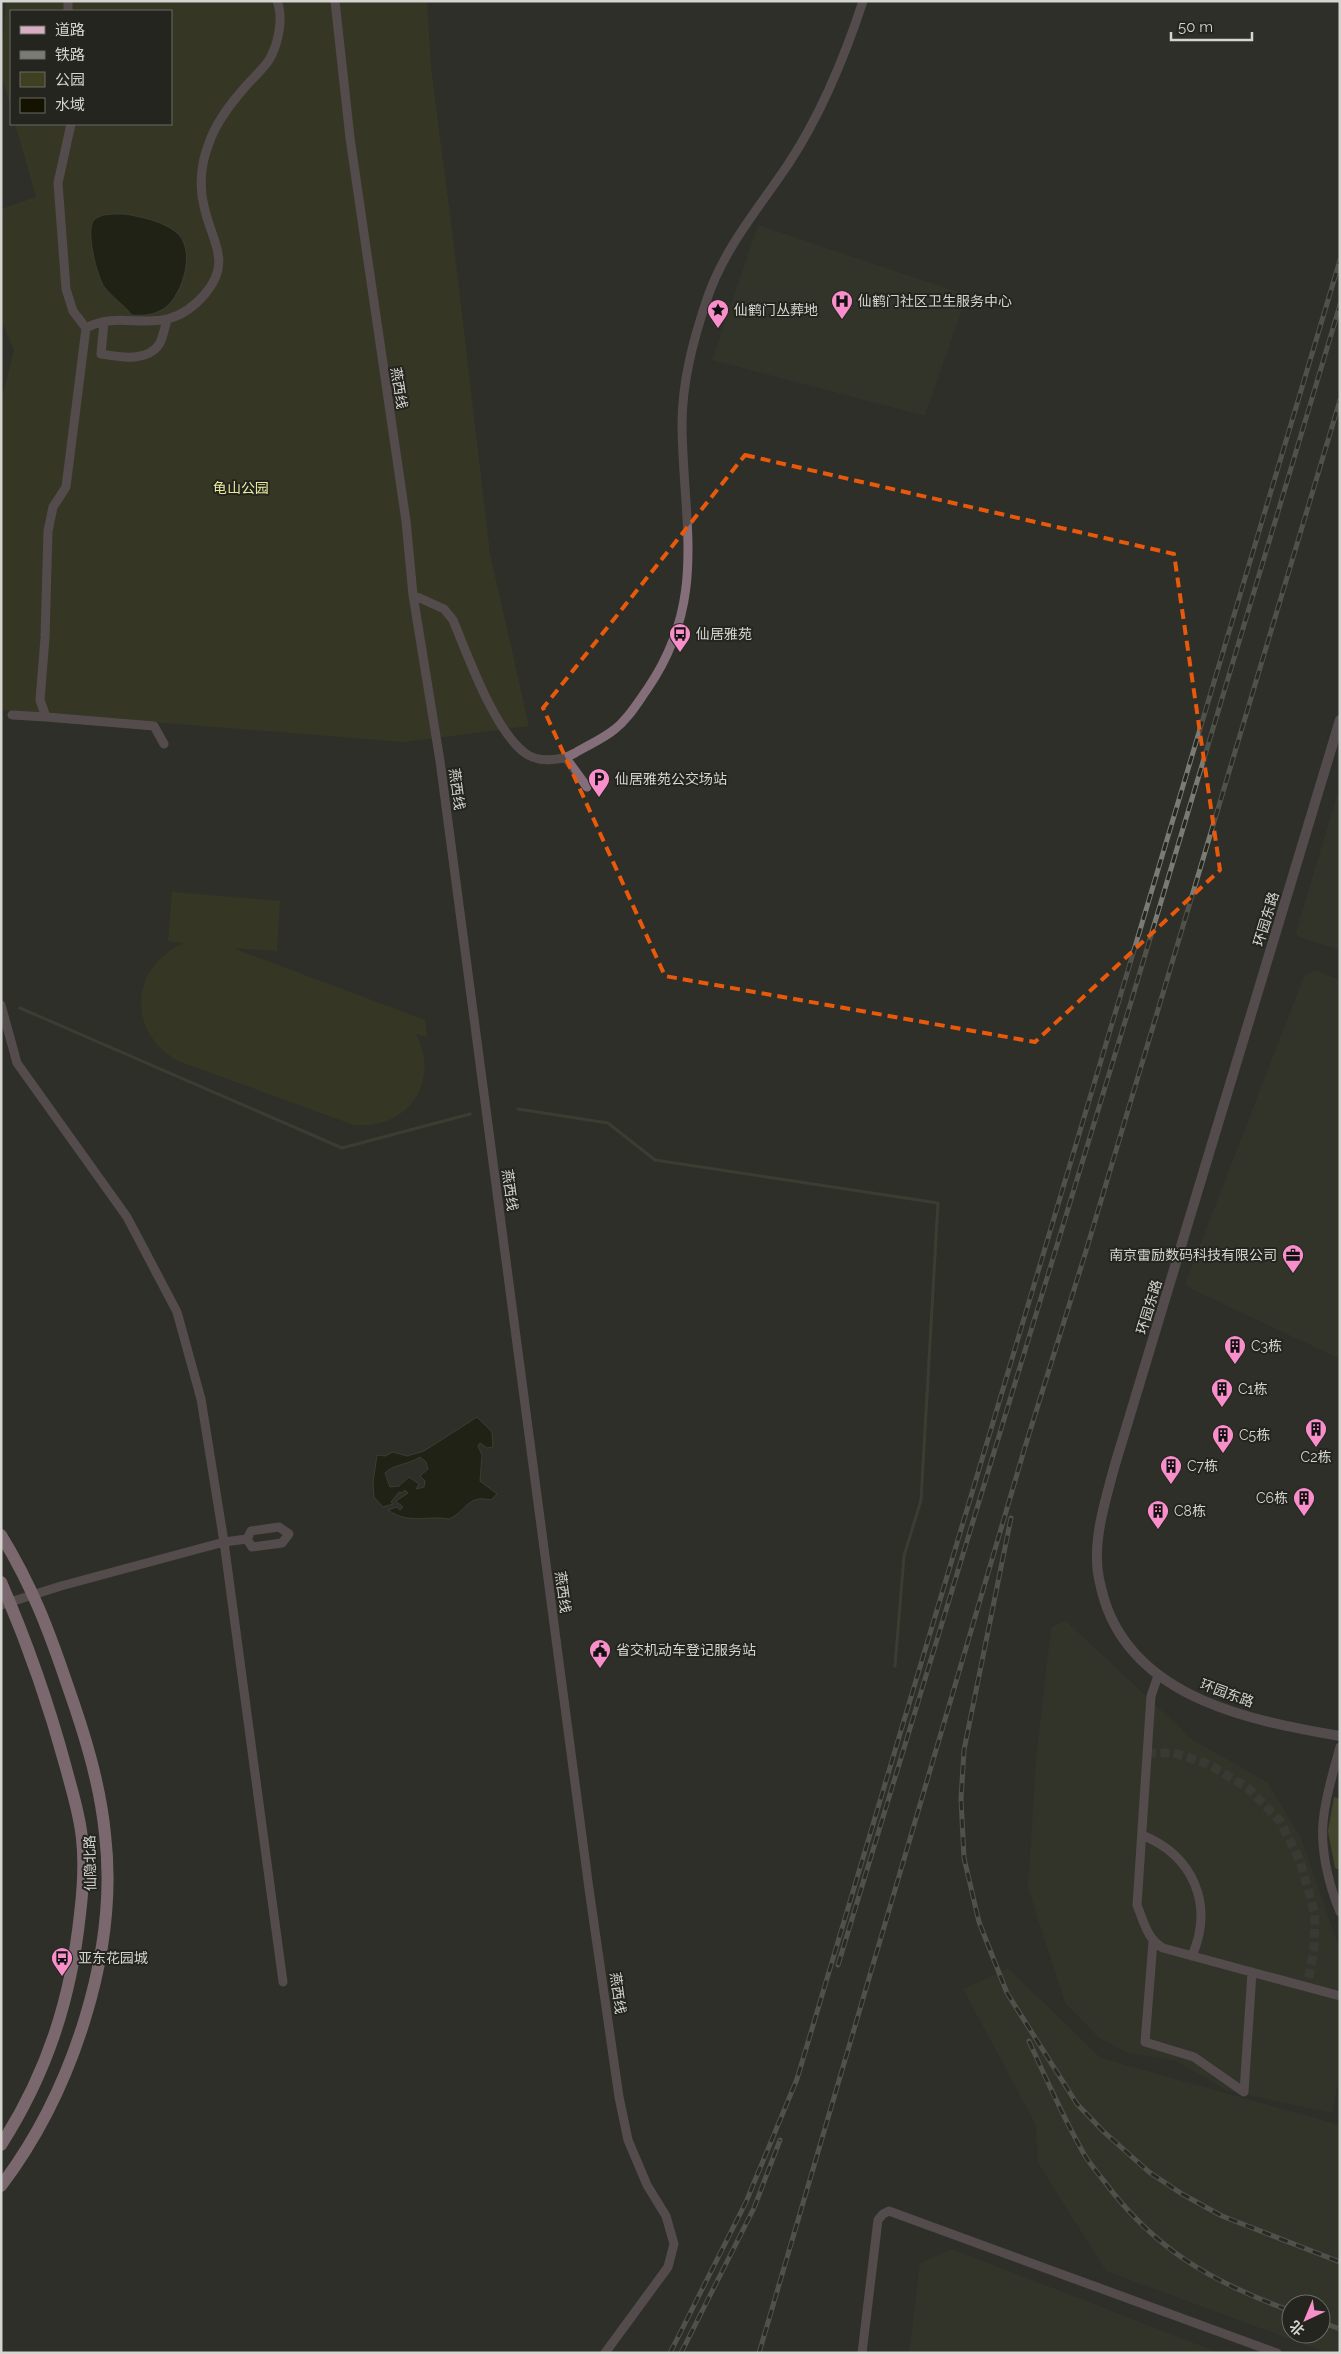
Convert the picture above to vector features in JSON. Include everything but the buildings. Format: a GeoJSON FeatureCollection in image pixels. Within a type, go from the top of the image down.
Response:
{"type":"FeatureCollection","features":[{"type":"Feature","properties":{"kind":"main road","name":"仙隐北路"},"geometry":{"type":"LineString","coordinates":[[1,1535],[34,1594],[80,1720],[100,1796],[106,1835],[106,1902],[102,1939],[93,1986],[69,2065],[40,2126],[1,2186]]}},
{"type":"Feature","properties":{"kind":"main road","name":"仙隐北路"},"geometry":{"type":"LineString","coordinates":[[1,1582],[5,1603],[55,1727],[75,1800],[82,1838],[84,1870],[77,1940],[58,2027],[34,2088],[1,2145]]}},
{"type":"Feature","properties":{"kind":"street"},"geometry":{"type":"LineString","coordinates":[[86,328],[97,322],[153,323],[167,320],[193,306],[215,282],[219,267],[219,255],[204,206],[202,188],[203,164],[208,145],[218,122],[269,59],[280,20],[277,1]]}},
{"type":"Feature","properties":{"kind":"street","name":"燕西线"},"geometry":{"type":"LineString","coordinates":[[335,1],[350,138],[406,521],[413,595],[440,761],[588,1880],[619,2097],[628,2140],[647,2185],[666,2216],[674,2244],[668,2267],[605,2353]]}},
{"type":"Feature","properties":{"kind":"street"},"geometry":{"type":"LineString","coordinates":[[413,595],[444,608],[453,620],[487,698],[511,740],[527,755],[550,760],[566,758],[615,729],[634,708],[657,676],[671,647],[682,614],[689,560],[682,422],[689,358],[704,307],[732,243],[790,161],[816,115],[853,33],[863,1]]}},
{"type":"Feature","properties":{"kind":"street"},"geometry":{"type":"LineString","coordinates":[[46,717],[40,700],[49,517],[66,487],[86,328],[73,311],[66,289],[58,183],[71,125]]}},
{"type":"Feature","properties":{"kind":"street"},"geometry":{"type":"LineString","coordinates":[[104,322],[101,354],[132,358],[148,352],[159,344],[167,320]]}},
{"type":"Feature","properties":{"kind":"street"},"geometry":{"type":"LineString","coordinates":[[12,715],[154,726],[164,744]]}},
{"type":"Feature","properties":{"kind":"street","name":"环园东路"},"geometry":{"type":"LineString","coordinates":[[1340,720],[1102,1514],[1097,1563],[1101,1589],[1110,1615],[1122,1638],[1158,1676],[1180,1690],[1203,1701],[1248,1716],[1290,1728],[1340,1736]]}},
{"type":"Feature","properties":{"kind":"street"},"geometry":{"type":"LineString","coordinates":[[566,758],[587,787]]}},
{"type":"Feature","properties":{"kind":"street"},"geometry":{"type":"LineString","coordinates":[[1,1005],[17,1063],[127,1217],[177,1312],[201,1400],[224,1542],[283,1982]]}},
{"type":"Feature","properties":{"kind":"street"},"geometry":{"type":"LineString","coordinates":[[5,1603],[224,1542],[246,1539]]}},
{"type":"Feature","properties":{"kind":"street"},"geometry":{"type":"LineString","coordinates":[[1158,1676],[1151,1696],[1137,1905],[1153,1942],[1145,2042],[1194,2057],[1244,2092],[1252,1972]]}},
{"type":"Feature","properties":{"kind":"street"},"geometry":{"type":"LineString","coordinates":[[1340,1747],[1324,1814],[1322,1841],[1334,1899],[1340,1912]]}},
{"type":"Feature","properties":{"kind":"street"},"geometry":{"type":"LineString","coordinates":[[1142,1836],[1172,1852],[1180,1860],[1192,1879],[1201,1912],[1199,1934],[1192,1956]]}},
{"type":"Feature","properties":{"kind":"street"},"geometry":{"type":"LineString","coordinates":[[1153,1942],[1163,1948],[1340,1996]]}},
{"type":"Feature","properties":{"kind":"street"},"geometry":{"type":"LineString","coordinates":[[862,2353],[878,2220],[889,2211],[1277,2353]]}},
{"type":"Feature","properties":{"kind":"highlighted area"},"geometry":{"type":"Polygon","coordinates":[[[745,455],[1174,554],[1220,870],[1035,1042],[665,976],[543,708],[745,455]]]}},
{"type":"Feature","properties":{"kind":"shaded area","name":"仙鹤门社区卫生服务中心"},"geometry":{"type":"Polygon","coordinates":[[[758,225],[967,295],[925,416],[712,360],[758,225]]]}},
{"type":"Feature","properties":{"kind":"shaded area"},"geometry":{"type":"Polygon","coordinates":[[[1340,786],[1340,950],[1299,937],[1296,932],[1340,786]]]}},
{"type":"Feature","properties":{"kind":"shaded area"},"geometry":{"type":"Polygon","coordinates":[[[1315,970],[1340,980],[1340,1359],[1191,1289],[1185,1284],[1304,976],[1315,970]]]}},
{"type":"Feature","properties":{"kind":"shaded area"},"geometry":{"type":"Polygon","coordinates":[[[1065,1620],[1193,1740],[1267,1782],[1301,1838],[1340,1950],[1340,2074],[1332,2113],[1228,2091],[1177,2061],[1128,2053],[1099,2038],[1065,2003],[1028,1888],[1036,1761],[1051,1628],[1065,1620]]]}},
{"type":"Feature","properties":{"kind":"shaded area"},"geometry":{"type":"Polygon","coordinates":[[[1008,1968],[1101,2058],[1340,2125],[1340,2353],[1327,2353],[1303,2344],[1331,2344],[1331,2294],[1281,2294],[1281,2336],[1106,2271],[1038,2163],[1036,2125],[963,1989],[1008,1968]]]}},
{"type":"Feature","properties":{"kind":"shaded area"},"geometry":{"type":"Polygon","coordinates":[[[952,2249],[1220,2353],[909,2353],[920,2263],[952,2249]]]}},
{"type":"Feature","properties":{"kind":"green space","name":"龟山公园"},"geometry":{"type":"Polygon","coordinates":[[[6,1],[427,1],[431,68],[490,554],[529,726],[404,742],[1,710],[2,399],[14,350],[1,320],[1,209],[36,197],[15,125],[172,125],[172,10],[10,10],[10,105],[1,73],[6,1]]]}},
{"type":"Feature","properties":{"kind":"green space"},"geometry":{"type":"Polygon","coordinates":[[[172,892],[280,901],[277,951],[233,948],[425,1020],[427,1037],[416,1034],[423,1052],[424,1069],[422,1085],[415,1099],[404,1111],[390,1120],[373,1124],[354,1125],[178,1061],[161,1049],[149,1034],[143,1017],[141,1000],[145,983],[153,967],[166,953],[184,943],[168,941],[172,892]]]}},
{"type":"Feature","properties":{"kind":"green space"},"geometry":{"type":"Polygon","coordinates":[[[1334,1797],[1340,1799],[1340,1870],[1335,1868],[1328,1831],[1334,1797]]]}},
{"type":"Feature","properties":{"kind":"water"},"geometry":{"type":"Polygon","coordinates":[[[110,214],[125,214],[165,225],[176,232],[186,249],[185,271],[177,293],[165,308],[153,314],[132,315],[105,288],[95,264],[91,232],[95,219],[110,214]]]}},
{"type":"Feature","properties":{"kind":"water"},"geometry":{"type":"Polygon","coordinates":[[[477,1417],[492,1432],[493,1447],[487,1448],[480,1443],[478,1446],[482,1455],[480,1481],[497,1494],[491,1500],[477,1499],[449,1519],[403,1517],[388,1510],[397,1507],[400,1510],[403,1507],[396,1501],[408,1493],[405,1490],[402,1493],[399,1492],[391,1502],[393,1504],[383,1507],[374,1497],[373,1482],[377,1455],[385,1456],[393,1452],[407,1456],[424,1451],[477,1417]],[[420,1457],[389,1470],[385,1473],[390,1487],[399,1486],[409,1477],[419,1484],[416,1489],[424,1487],[425,1481],[420,1476],[428,1469],[426,1462],[420,1457]]]}},
{"type":"Feature","properties":{"kind":"waterway"},"geometry":{"type":"LineString","coordinates":[[20,1008],[342,1148],[470,1114]]}},
{"type":"Feature","properties":{"kind":"waterway"},"geometry":{"type":"LineString","coordinates":[[518,1109],[608,1123],[655,1160],[938,1203],[921,1500],[904,1556],[895,1666]]}},
{"type":"Feature","properties":{"kind":"tunnel"},"geometry":{"type":"LineString","coordinates":[[1147,1753],[1174,1753],[1208,1764],[1248,1788],[1280,1821],[1300,1861],[1315,1914],[1314,1949],[1307,1987]]}},
{"type":"Feature","properties":{"kind":"railway"},"geometry":{"type":"LineString","coordinates":[[670,2353],[746,2202],[797,2079],[1340,260]]}},
{"type":"Feature","properties":{"kind":"railway"},"geometry":{"type":"LineString","coordinates":[[838,1965],[1131,1002],[1340,305]]}},
{"type":"Feature","properties":{"kind":"railway"},"geometry":{"type":"LineString","coordinates":[[759,2353],[1025,1447],[1086,1251],[1340,400]]}},
{"type":"Feature","properties":{"kind":"railway"},"geometry":{"type":"LineString","coordinates":[[1011,1518],[964,1750],[961,1799],[964,1858],[979,1922],[1007,1993],[1077,2104],[1104,2132],[1149,2172],[1182,2194],[1222,2216],[1340,2262]]}},
{"type":"Feature","properties":{"kind":"railway"},"geometry":{"type":"LineString","coordinates":[[1029,2041],[1076,2140],[1093,2168],[1123,2205],[1165,2245],[1187,2261],[1236,2288],[1281,2307]]}},
{"type":"Feature","properties":{"kind":"railway"},"geometry":{"type":"LineString","coordinates":[[681,2353],[754,2208],[780,2140]]}},
{"type":"Feature","properties":{"kind":"railway"},"geometry":{"type":"LineString","coordinates":[[1331,2326],[1340,2329]]}},
{"type":"Feature","properties":{"kind":"place","name":"仙鹤门社区卫生服务中心"},"geometry":{"type":"Point","coordinates":[842,320]}},
{"type":"Feature","properties":{"kind":"place","name":"仙鹤门丛葬地"},"geometry":{"type":"Point","coordinates":[718,329]}},
{"type":"Feature","properties":{"kind":"place","name":"仙居雅苑"},"geometry":{"type":"Point","coordinates":[680,653]}},
{"type":"Feature","properties":{"kind":"place","name":"仙居雅苑公交场站"},"geometry":{"type":"Point","coordinates":[599,798]}},
{"type":"Feature","properties":{"kind":"place","name":"南京雷励数码科技有限公司"},"geometry":{"type":"Point","coordinates":[1293,1274]}},
{"type":"Feature","properties":{"kind":"place","name":"C3栋"},"geometry":{"type":"Point","coordinates":[1235,1365]}},
{"type":"Feature","properties":{"kind":"place","name":"C1栋"},"geometry":{"type":"Point","coordinates":[1222,1408]}},
{"type":"Feature","properties":{"kind":"place","name":"C2栋"},"geometry":{"type":"Point","coordinates":[1316,1448]}},
{"type":"Feature","properties":{"kind":"place","name":"C5栋"},"geometry":{"type":"Point","coordinates":[1223,1454]}},
{"type":"Feature","properties":{"kind":"place","name":"C7栋"},"geometry":{"type":"Point","coordinates":[1171,1485]}},
{"type":"Feature","properties":{"kind":"place","name":"C6栋"},"geometry":{"type":"Point","coordinates":[1304,1517]}},
{"type":"Feature","properties":{"kind":"place","name":"C8栋"},"geometry":{"type":"Point","coordinates":[1158,1530]}},
{"type":"Feature","properties":{"kind":"place","name":"省交机动车登记服务站"},"geometry":{"type":"Point","coordinates":[600,1669]}},
{"type":"Feature","properties":{"kind":"place","name":"亚东花园城"},"geometry":{"type":"Point","coordinates":[62,1977]}}]}
